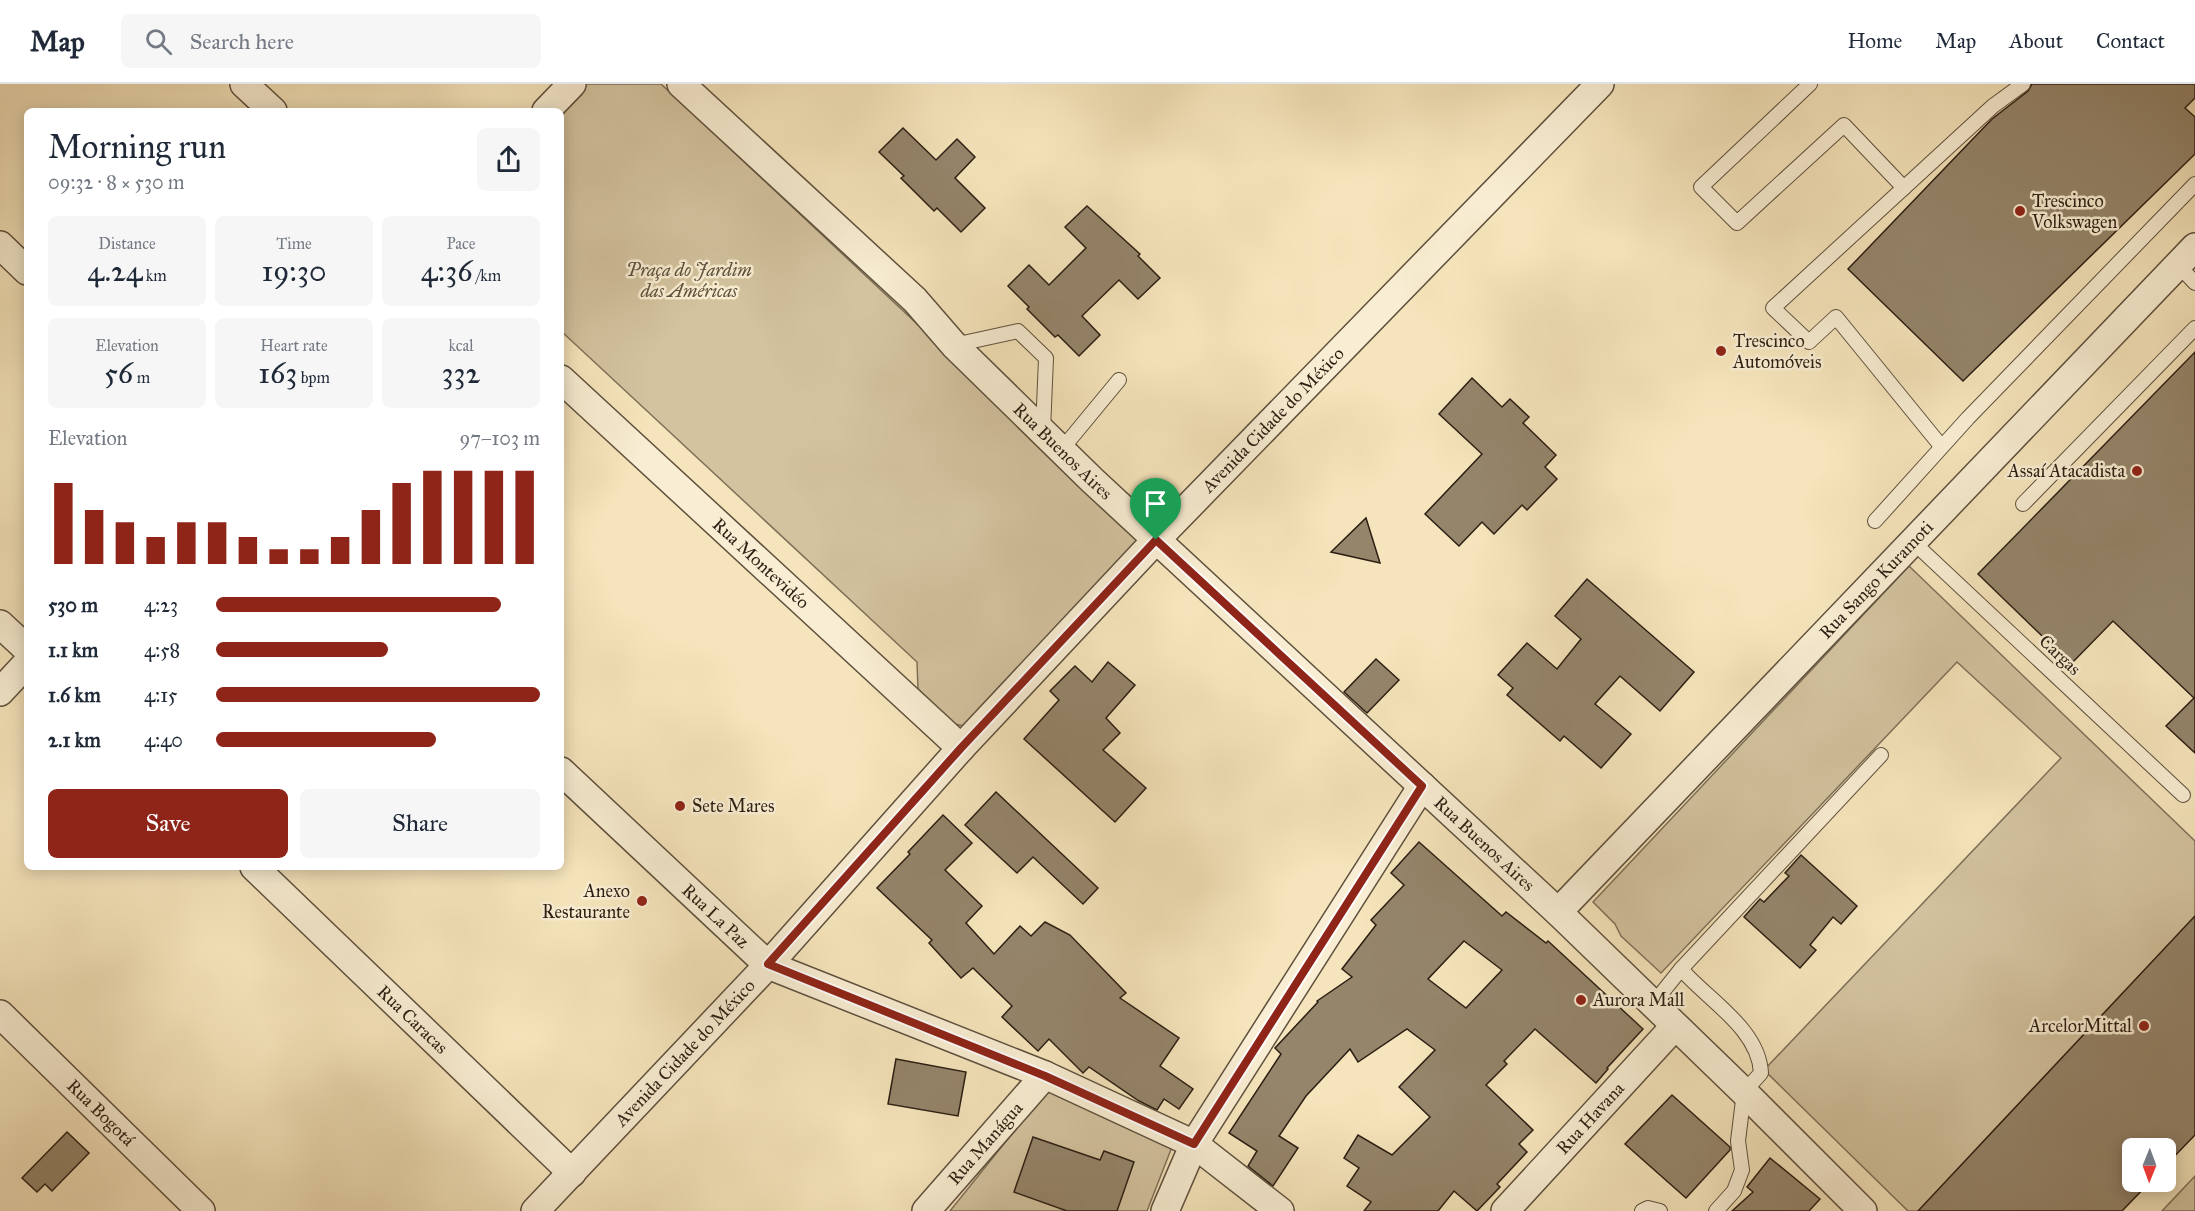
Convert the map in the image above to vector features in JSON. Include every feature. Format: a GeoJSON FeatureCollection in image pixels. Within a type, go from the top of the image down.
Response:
{"type":"FeatureCollection","features":[{"type":"Feature","properties":{"kind":"street"},"geometry":{"type":"LineString","coordinates":[[244,84],[270,108]]}},
{"type":"Feature","properties":{"kind":"street"},"geometry":{"type":"LineString","coordinates":[[549,108],[572,84]]}},
{"type":"Feature","properties":{"kind":"street","name":"Rua Buenos Aires"},"geometry":{"type":"LineString","coordinates":[[681,84],[915,300],[954,345],[1156,540],[1558,912],[1863,1211]]}},
{"type":"Feature","properties":{"kind":"street","name":"Avenida Cidade do México"},"geometry":{"type":"LineString","coordinates":[[535,1211],[768,964],[961,748],[1156,540],[1600,84]]}},
{"type":"Feature","properties":{"kind":"street"},"geometry":{"type":"LineString","coordinates":[[0,245],[24,268]]}},
{"type":"Feature","properties":{"kind":"street","name":"Rua Sango Kuramoti"},"geometry":{"type":"LineString","coordinates":[[1558,912],[1912,541],[2189,265]]}},
{"type":"Feature","properties":{"kind":"street","name":"Rua Montevidéo"},"geometry":{"type":"LineString","coordinates":[[564,382],[961,748]]}},
{"type":"Feature","properties":{"kind":"street"},"geometry":{"type":"LineString","coordinates":[[0,624],[24,646]]}},
{"type":"Feature","properties":{"kind":"street"},"geometry":{"type":"LineString","coordinates":[[0,692],[24,666]]}},
{"type":"Feature","properties":{"kind":"street","name":"Rua La Paz"},"geometry":{"type":"LineString","coordinates":[[564,774],[768,964],[1045,1076],[1194,1144],[1280,1211]]}},
{"type":"Feature","properties":{"kind":"street"},"geometry":{"type":"LineString","coordinates":[[1165,1211],[1194,1144],[1422,786]]}},
{"type":"Feature","properties":{"kind":"street","name":"Rua Caracas"},"geometry":{"type":"LineString","coordinates":[[257,870],[572,1173]]}},
{"type":"Feature","properties":{"kind":"street","name":"Rua Bogotá"},"geometry":{"type":"LineString","coordinates":[[0,1014],[201,1211]]}},
{"type":"Feature","properties":{"kind":"street","name":"Rua Havana"},"geometry":{"type":"LineString","coordinates":[[1505,1211],[1675,1026]]}},
{"type":"Feature","properties":{"kind":"street","name":"Rua Manágua"},"geometry":{"type":"LineString","coordinates":[[926,1211],[1045,1076]]}},
{"type":"Feature","properties":{"kind":"lane"},"geometry":{"type":"LineString","coordinates":[[1810,84],[1701,188],[1737,223],[1844,125],[1904,188]]}},
{"type":"Feature","properties":{"kind":"lane"},"geometry":{"type":"LineString","coordinates":[[1941,446],[1836,317],[1809,342],[1773,308],[1993,106],[2023,84]]}},
{"type":"Feature","properties":{"kind":"lane"},"geometry":{"type":"LineString","coordinates":[[1875,521],[1941,446],[2195,184]]}},
{"type":"Feature","properties":{"kind":"lane"},"geometry":{"type":"LineString","coordinates":[[2023,504],[2195,328]]}},
{"type":"Feature","properties":{"kind":"lane"},"geometry":{"type":"LineString","coordinates":[[954,345],[1018,332],[1047,358],[1043,430]]}},
{"type":"Feature","properties":{"kind":"lane"},"geometry":{"type":"LineString","coordinates":[[1062,449],[1119,380]]}},
{"type":"Feature","properties":{"kind":"lane","name":"Cargas"},"geometry":{"type":"LineString","coordinates":[[1912,541],[2183,795]]}},
{"type":"Feature","properties":{"kind":"lane"},"geometry":{"type":"LineString","coordinates":[[1653,1004],[1681,969],[1881,755]]}},
{"type":"Feature","properties":{"kind":"lane"},"geometry":{"type":"LineString","coordinates":[[1681,969],[1745,1031],[1760,1060],[1761,1073],[1744,1092],[1738,1141],[1742,1170],[1734,1191],[1716,1211]]}},
{"type":"Feature","properties":{"kind":"lane"},"geometry":{"type":"LineString","coordinates":[[1642,1211],[1648,1208],[1660,1211]]}},
{"type":"Feature","properties":{"kind":"green space","name":"Praça do Jardim das Américas"},"geometry":{"type":"Polygon","coordinates":[[[580,84],[661,84],[1134,527],[1138,536],[1137,541],[964,726],[954,724],[918,689],[917,662],[564,334],[563,108],[580,84]]]}},
{"type":"Feature","properties":{"kind":"green space"},"geometry":{"type":"Polygon","coordinates":[[[1909,566],[2195,841],[2195,916],[1919,1211],[1908,1211],[1764,1070],[2061,758],[1957,662],[1661,973],[1621,936],[1615,924],[1593,902],[1909,566]]]}},
{"type":"Feature","properties":{"kind":"green space"},"geometry":{"type":"Polygon","coordinates":[[[1048,1089],[1172,1147],[1147,1211],[950,1211],[1048,1089]]]}},
{"type":"Feature","properties":{"kind":"green space"},"geometry":{"type":"Polygon","coordinates":[[[2195,1176],[2195,1211],[2162,1211],[2195,1176]]]}},
{"type":"Feature","properties":{"kind":"building","name":"Trescinco Volkswagen"},"geometry":{"type":"Polygon","coordinates":[[[2032,84],[2195,84],[2195,98],[2185,108],[2195,117],[2195,154],[1963,381],[1848,269],[1992,119],[2028,91],[2032,84]]]}},
{"type":"Feature","properties":{"kind":"building"},"geometry":{"type":"Polygon","coordinates":[[[903,128],[936,160],[957,139],[975,157],[955,178],[985,208],[961,232],[937,208],[934,211],[901,178],[904,176],[879,152],[903,128]]]}},
{"type":"Feature","properties":{"kind":"building"},"geometry":{"type":"Polygon","coordinates":[[[1087,206],[1140,254],[1138,256],[1160,278],[1138,299],[1119,280],[1082,316],[1100,335],[1079,356],[1058,335],[1055,337],[1008,286],[1029,265],[1049,285],[1086,248],[1065,227],[1087,206]]]}},
{"type":"Feature","properties":{"kind":"building","name":"Assaí Atacadista"},"geometry":{"type":"Polygon","coordinates":[[[2195,352],[2195,753],[2166,726],[2194,698],[2113,621],[2071,664],[1978,574],[2195,352]]]}},
{"type":"Feature","properties":{"kind":"building"},"geometry":{"type":"Polygon","coordinates":[[[1472,378],[1502,407],[1510,399],[1529,417],[1523,423],[1556,455],[1545,467],[1557,479],[1527,510],[1522,505],[1494,534],[1482,522],[1459,546],[1425,514],[1482,454],[1439,414],[1472,378]]]}},
{"type":"Feature","properties":{"kind":"building"},"geometry":{"type":"Polygon","coordinates":[[[1366,518],[1380,563],[1331,552],[1366,518]]]}},
{"type":"Feature","properties":{"kind":"building"},"geometry":{"type":"Polygon","coordinates":[[[1587,579],[1694,672],[1660,711],[1620,676],[1595,704],[1631,734],[1601,768],[1564,736],[1560,741],[1507,695],[1513,688],[1498,675],[1527,643],[1557,669],[1581,639],[1555,616],[1587,579]]]}},
{"type":"Feature","properties":{"kind":"building"},"geometry":{"type":"Polygon","coordinates":[[[1376,659],[1399,680],[1367,713],[1344,692],[1376,659]]]}},
{"type":"Feature","properties":{"kind":"building"},"geometry":{"type":"Polygon","coordinates":[[[1108,662],[1135,685],[1106,718],[1120,733],[1103,750],[1146,788],[1115,822],[1024,739],[1059,700],[1050,691],[1075,666],[1092,682],[1108,662]]]}},
{"type":"Feature","properties":{"kind":"building"},"geometry":{"type":"Polygon","coordinates":[[[996,792],[1098,888],[1083,904],[1033,857],[1017,873],[965,825],[996,792]]]}},
{"type":"Feature","properties":{"kind":"building"},"geometry":{"type":"Polygon","coordinates":[[[943,815],[972,843],[945,870],[982,906],[966,923],[994,954],[1020,926],[1031,936],[1045,922],[1070,935],[1126,993],[1120,998],[1179,1038],[1160,1066],[1193,1089],[1179,1109],[1164,1099],[1157,1110],[1139,1101],[1089,1067],[1083,1073],[1049,1039],[1038,1051],[1002,1017],[1012,1006],[973,968],[961,978],[929,943],[932,940],[877,888],[943,815]]]}},
{"type":"Feature","properties":{"kind":"building"},"geometry":{"type":"Polygon","coordinates":[[[1419,842],[1502,916],[1506,912],[1546,943],[1548,941],[1643,1029],[1596,1083],[1535,1029],[1504,1061],[1507,1064],[1486,1085],[1533,1130],[1519,1144],[1527,1152],[1497,1184],[1500,1187],[1477,1211],[1454,1191],[1438,1211],[1364,1211],[1371,1202],[1347,1186],[1359,1168],[1344,1158],[1358,1135],[1392,1155],[1430,1117],[1399,1087],[1435,1050],[1407,1029],[1358,1062],[1350,1049],[1306,1096],[1279,1136],[1298,1148],[1273,1186],[1248,1166],[1257,1151],[1229,1133],[1281,1054],[1275,1048],[1317,1001],[1352,977],[1342,969],[1376,925],[1371,920],[1404,885],[1391,873],[1419,842]],[[1464,941],[1428,979],[1466,1008],[1502,970],[1464,941]]]}},
{"type":"Feature","properties":{"kind":"building"},"geometry":{"type":"Polygon","coordinates":[[[1801,855],[1857,906],[1841,924],[1833,917],[1810,945],[1816,950],[1800,968],[1744,917],[1760,899],[1764,902],[1789,876],[1785,873],[1801,855]]]}},
{"type":"Feature","properties":{"kind":"building","name":"ArcelorMittal"},"geometry":{"type":"Polygon","coordinates":[[[2195,916],[2195,1135],[2176,1155],[2176,1138],[2122,1138],[2122,1192],[2140,1192],[2122,1211],[1918,1211],[2195,916]]]}},
{"type":"Feature","properties":{"kind":"building"},"geometry":{"type":"Polygon","coordinates":[[[896,1059],[966,1072],[958,1116],[888,1104],[896,1059]]]}},
{"type":"Feature","properties":{"kind":"building"},"geometry":{"type":"Polygon","coordinates":[[[1672,1095],[1730,1147],[1730,1150],[1686,1198],[1625,1144],[1672,1095]]]}},
{"type":"Feature","properties":{"kind":"building"},"geometry":{"type":"Polygon","coordinates":[[[67,1132],[89,1153],[52,1191],[45,1184],[37,1192],[22,1178],[67,1132]]]}},
{"type":"Feature","properties":{"kind":"building"},"geometry":{"type":"Polygon","coordinates":[[[1033,1137],[1100,1160],[1104,1151],[1134,1162],[1117,1211],[1067,1211],[1014,1192],[1033,1137]]]}},
{"type":"Feature","properties":{"kind":"building"},"geometry":{"type":"Polygon","coordinates":[[[1770,1158],[1820,1199],[1809,1211],[1732,1211],[1753,1192],[1747,1187],[1770,1158]]]}},
{"type":"Feature","properties":{"kind":"place","name":"Trescinco Volkswagen"},"geometry":{"type":"Point","coordinates":[2020,211]}},
{"type":"Feature","properties":{"kind":"place","name":"Trescinco Automóveis"},"geometry":{"type":"Point","coordinates":[1721,351]}},
{"type":"Feature","properties":{"kind":"place","name":"Assaí Atacadista"},"geometry":{"type":"Point","coordinates":[2137,471]}},
{"type":"Feature","properties":{"kind":"place","name":"Sete Mares"},"geometry":{"type":"Point","coordinates":[680,806]}},
{"type":"Feature","properties":{"kind":"place","name":"Anexo Restaurante"},"geometry":{"type":"Point","coordinates":[642,901]}},
{"type":"Feature","properties":{"kind":"place","name":"Aurora Mall"},"geometry":{"type":"Point","coordinates":[1581,1000]}},
{"type":"Feature","properties":{"kind":"place","name":"ArcelorMittal"},"geometry":{"type":"Point","coordinates":[2144,1026]}},
{"type":"Feature","properties":{"kind":"route"},"geometry":{"type":"LineString","coordinates":[[1156,540],[1422,786],[1194,1144],[1045,1076],[768,964],[961,748],[1156,540]]}}]}
